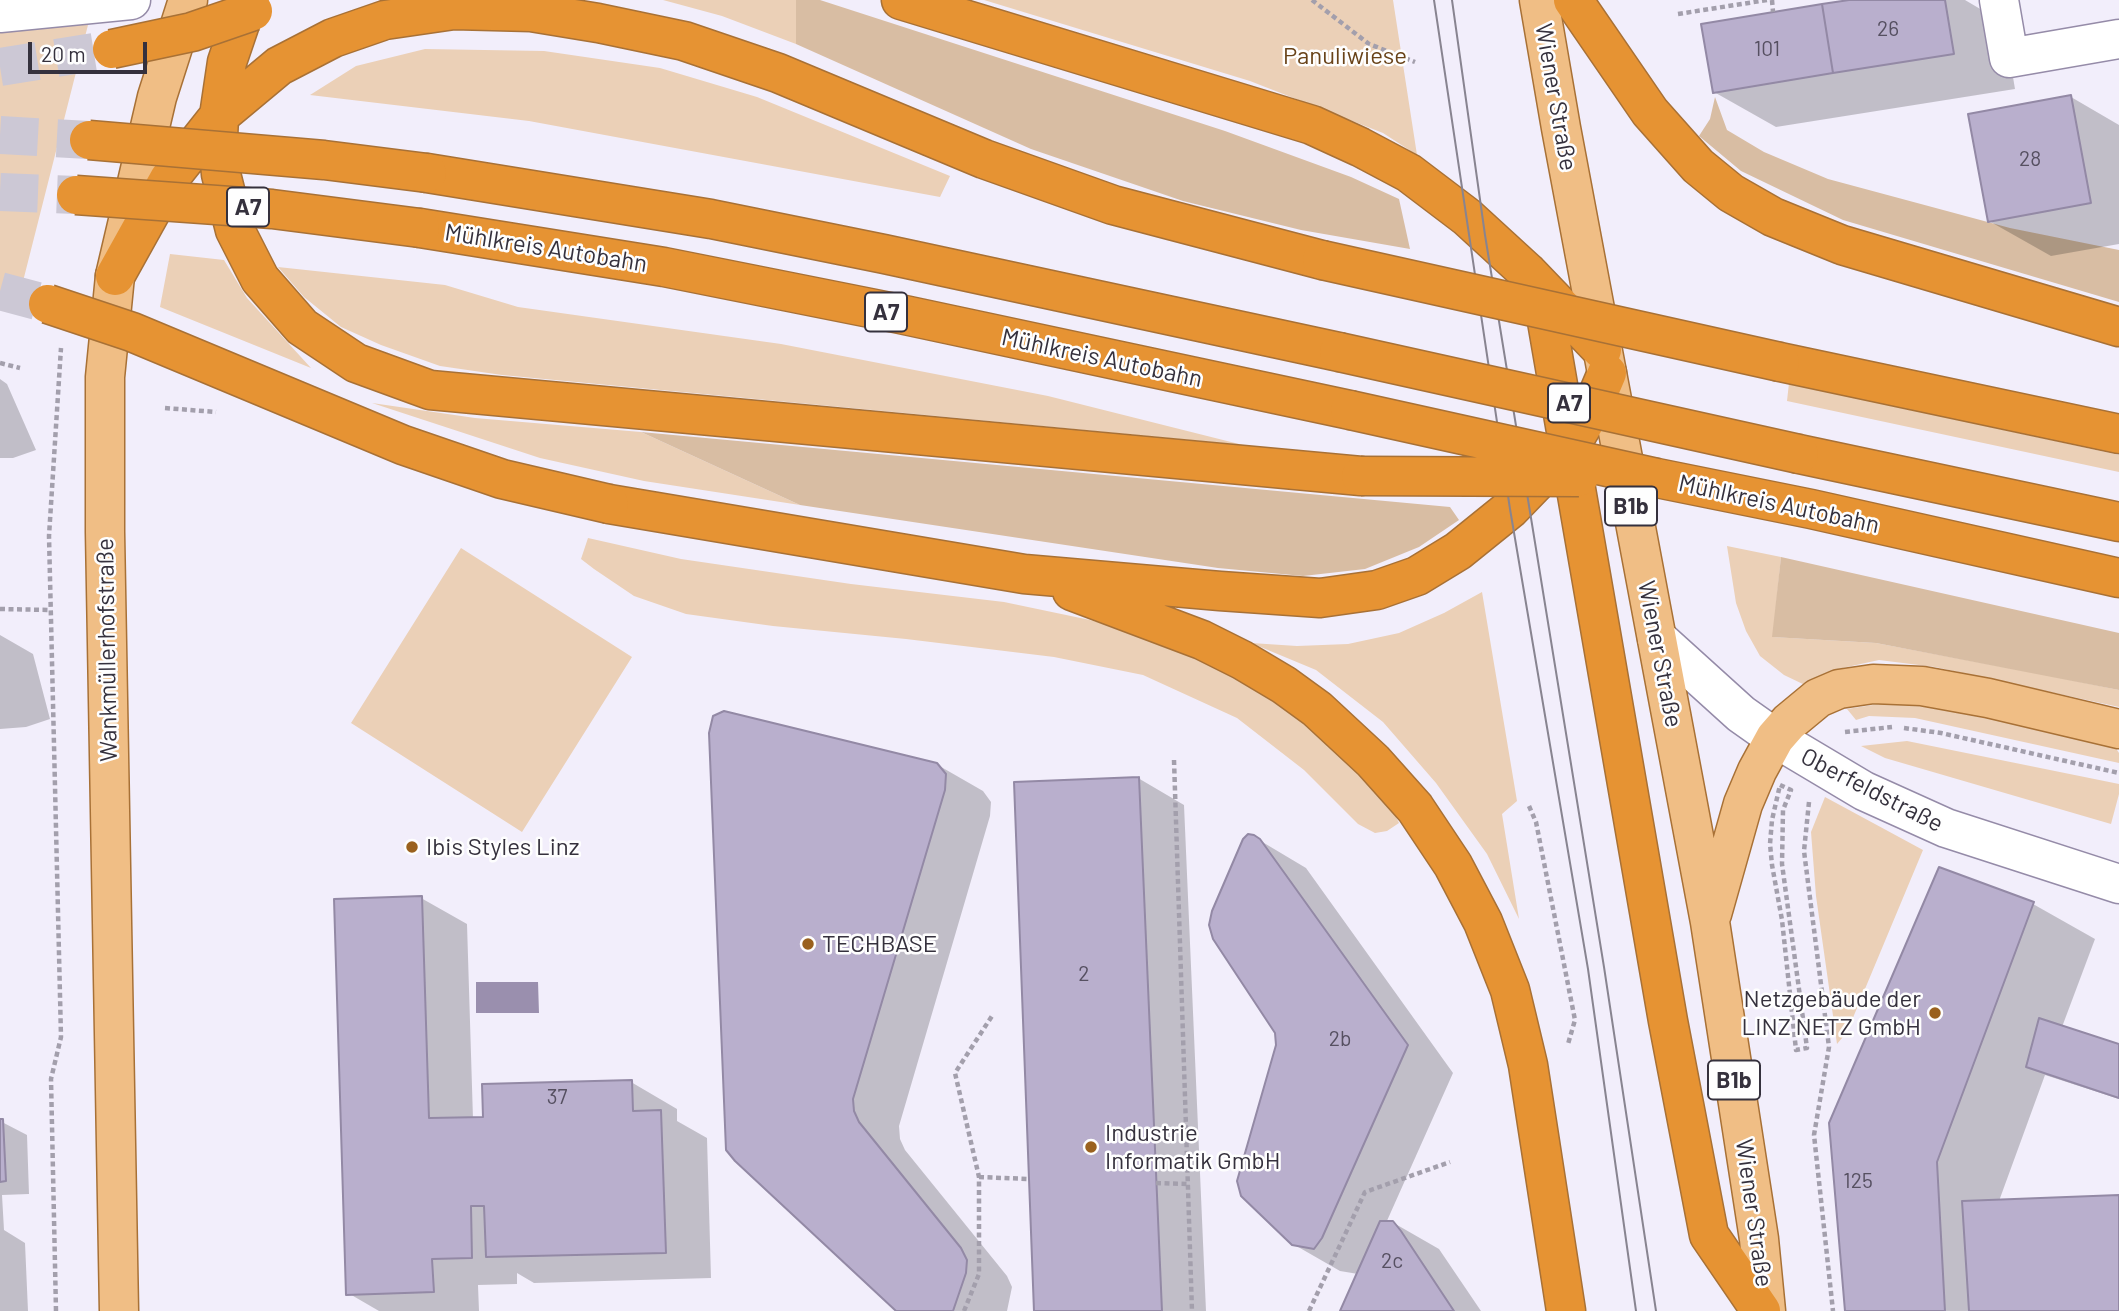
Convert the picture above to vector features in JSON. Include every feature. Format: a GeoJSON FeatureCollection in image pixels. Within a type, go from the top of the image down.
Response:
{"type":"FeatureCollection","features":[{"type":"Feature","properties":{"kind":"highway"},"geometry":{"type":"LineString","coordinates":[[248,0],[227,62],[219,116],[221,174],[235,230],[260,279],[302,327],[356,363],[430,390],[1361,476],[1657,478]]}},
{"type":"Feature","properties":{"kind":"highway"},"geometry":{"type":"LineString","coordinates":[[112,49],[192,32],[253,11],[275,0]]}},
{"type":"Feature","properties":{"kind":"highway"},"geometry":{"type":"LineString","coordinates":[[55,320],[132,332],[403,445],[502,479],[609,504],[1024,574],[1220,592],[1320,598],[1377,590],[1417,576],[1458,551],[1510,509],[1569,448],[1591,411],[1604,361],[1527,272],[1467,218],[1409,173],[1312,125],[901,0]]}},
{"type":"Feature","properties":{"kind":"highway"},"geometry":{"type":"LineString","coordinates":[[1573,0],[1650,112],[1699,166],[1731,193],[1773,217],[1842,246],[2119,327]]}},
{"type":"Feature","properties":{"kind":"highway"},"geometry":{"type":"LineString","coordinates":[[115,276],[169,179],[219,116],[279,66],[332,38],[385,20],[454,10],[531,12],[684,41],[778,73],[984,159],[1113,205],[1322,260],[2119,434]]}},
{"type":"Feature","properties":{"kind":"highway","name":"A7"},"geometry":{"type":"LineString","coordinates":[[89,140],[324,160],[427,173],[712,219],[2119,522]]}},
{"type":"Feature","properties":{"kind":"highway","name":"Mühlkreis Autobahn"},"geometry":{"type":"LineString","coordinates":[[76,195],[272,209],[420,228],[664,267],[900,314],[1350,410],[2119,578]]}},
{"type":"Feature","properties":{"kind":"highway"},"geometry":{"type":"LineString","coordinates":[[1527,272],[1544,304],[1665,1007],[1709,1235],[1761,1311]]}},
{"type":"Feature","properties":{"kind":"highway"},"geometry":{"type":"LineString","coordinates":[[1024,574],[1202,640],[1263,672],[1317,709],[1373,761],[1415,808],[1453,865],[1483,922],[1510,989],[1528,1065],[1566,1311]]}},
{"type":"Feature","properties":{"kind":"main road","name":"Wiener Straße"},"geometry":{"type":"LineString","coordinates":[[1539,0],[1710,922],[1759,1239],[1766,1311]]}},
{"type":"Feature","properties":{"kind":"main road","name":"Wankmüllerhofstraße"},"geometry":{"type":"LineString","coordinates":[[119,1311],[104,533],[105,377],[115,276],[157,97],[174,3]]}},
{"type":"Feature","properties":{"kind":"main road"},"geometry":{"type":"LineString","coordinates":[[1710,922],[1743,804],[1757,771],[1775,738],[1818,698],[1839,689],[1873,684],[1922,686],[1988,698],[2119,729]]}},
{"type":"Feature","properties":{"kind":"street"},"geometry":{"type":"LineString","coordinates":[[0,13],[131,0]]}},
{"type":"Feature","properties":{"kind":"street"},"geometry":{"type":"LineString","coordinates":[[1999,0],[2009,58],[2119,39]]}},
{"type":"Feature","properties":{"kind":"street","name":"Oberfeldstraße"},"geometry":{"type":"LineString","coordinates":[[1657,638],[1713,690],[1775,738],[1864,791],[1946,828],[2118,884]]}},
{"type":"Feature","properties":{"kind":"path"},"geometry":{"type":"LineString","coordinates":[[1312,0],[1369,44],[1415,62]]}},
{"type":"Feature","properties":{"kind":"path"},"geometry":{"type":"LineString","coordinates":[[1678,14],[1769,0],[1773,12]]}},
{"type":"Feature","properties":{"kind":"path"},"geometry":{"type":"LineString","coordinates":[[55,320],[49,610],[61,1037],[51,1079],[56,1311]]}},
{"type":"Feature","properties":{"kind":"path"},"geometry":{"type":"LineString","coordinates":[[0,363],[20,368]]}},
{"type":"Feature","properties":{"kind":"path"},"geometry":{"type":"LineString","coordinates":[[0,609],[49,610]]}},
{"type":"Feature","properties":{"kind":"path"},"geometry":{"type":"LineString","coordinates":[[1837,733],[1898,727],[1941,733],[2119,773]]}},
{"type":"Feature","properties":{"kind":"path"},"geometry":{"type":"LineString","coordinates":[[1174,760],[1192,1311]]}},
{"type":"Feature","properties":{"kind":"path"},"geometry":{"type":"LineString","coordinates":[[1782,919],[1796,1050],[1807,1048],[1782,864],[1783,810],[1791,790]]}},
{"type":"Feature","properties":{"kind":"path"},"geometry":{"type":"LineString","coordinates":[[1811,791],[1804,851],[1829,1047],[1814,1135],[1833,1311]]}},
{"type":"Feature","properties":{"kind":"path"},"geometry":{"type":"LineString","coordinates":[[1529,806],[1536,822],[1574,1020],[1567,1044]]}},
{"type":"Feature","properties":{"kind":"path"},"geometry":{"type":"LineString","coordinates":[[964,1311],[979,1274],[979,1177],[955,1073],[992,1016]]}},
{"type":"Feature","properties":{"kind":"path"},"geometry":{"type":"LineString","coordinates":[[1309,1311],[1365,1192],[1450,1162]]}},
{"type":"Feature","properties":{"kind":"path"},"geometry":{"type":"LineString","coordinates":[[979,1177],[1029,1179]]}},
{"type":"Feature","properties":{"kind":"path"},"geometry":{"type":"LineString","coordinates":[[1156,1183],[1188,1184]]}},
{"type":"Feature","properties":{"kind":"green space"},"geometry":{"type":"Polygon","coordinates":[[[663,0],[796,0],[796,44],[722,16],[663,0]]]}},
{"type":"Feature","properties":{"kind":"green space","name":"Panuliwiese"},"geometry":{"type":"Polygon","coordinates":[[[984,0],[1393,0],[1417,155],[1383,133],[1250,81],[984,0]]]}},
{"type":"Feature","properties":{"kind":"green space"},"geometry":{"type":"Polygon","coordinates":[[[89,21],[17,305],[0,303],[0,32],[89,21]]]}},
{"type":"Feature","properties":{"kind":"green space"},"geometry":{"type":"Polygon","coordinates":[[[425,49],[544,51],[660,68],[757,97],[950,176],[940,197],[529,121],[310,95],[356,66],[425,49]]]}},
{"type":"Feature","properties":{"kind":"green space"},"geometry":{"type":"Polygon","coordinates":[[[170,254],[224,260],[247,298],[311,368],[160,307],[170,254]]]}},
{"type":"Feature","properties":{"kind":"green space"},"geometry":{"type":"Polygon","coordinates":[[[278,267],[445,285],[518,307],[781,344],[1048,396],[1243,445],[502,375],[440,366],[341,327],[304,297],[278,267]]]}},
{"type":"Feature","properties":{"kind":"green space"},"geometry":{"type":"Polygon","coordinates":[[[1789,383],[2119,455],[2119,472],[1787,401],[1789,383]]]}},
{"type":"Feature","properties":{"kind":"green space"},"geometry":{"type":"Polygon","coordinates":[[[372,403],[475,418],[641,432],[800,505],[644,481],[540,458],[372,403]]]}},
{"type":"Feature","properties":{"kind":"green space"},"geometry":{"type":"Polygon","coordinates":[[[588,538],[681,559],[851,584],[1004,602],[1090,620],[1182,647],[1279,703],[1355,766],[1390,805],[1399,823],[1387,831],[1375,833],[1358,824],[1304,770],[1237,718],[1143,675],[1054,657],[686,614],[634,596],[581,559],[588,538]]]}},
{"type":"Feature","properties":{"kind":"green space"},"geometry":{"type":"Polygon","coordinates":[[[1727,546],[1781,557],[1773,637],[1876,643],[2051,676],[2119,690],[2119,707],[1935,667],[1879,660],[1838,669],[1807,686],[1784,675],[1760,656],[1746,631],[1736,603],[1727,546]]]}},
{"type":"Feature","properties":{"kind":"green space"},"geometry":{"type":"Polygon","coordinates":[[[461,548],[632,657],[522,832],[351,723],[461,548]]]}},
{"type":"Feature","properties":{"kind":"green space"},"geometry":{"type":"Polygon","coordinates":[[[1482,592],[1517,801],[1502,814],[1519,919],[1487,854],[1436,783],[1383,722],[1316,670],[1251,643],[1297,646],[1348,644],[1399,633],[1482,592]]]}},
{"type":"Feature","properties":{"kind":"green space"},"geometry":{"type":"Polygon","coordinates":[[[1899,701],[1977,715],[2115,747],[2119,753],[2119,763],[1915,718],[1869,716],[1856,720],[1847,709],[1899,701]]]}},
{"type":"Feature","properties":{"kind":"green space"},"geometry":{"type":"Polygon","coordinates":[[[1907,741],[2119,784],[2111,824],[1885,758],[1861,746],[1907,741]]]}},
{"type":"Feature","properties":{"kind":"green space"},"geometry":{"type":"Polygon","coordinates":[[[1825,797],[1923,850],[1847,1032],[1837,1044],[1816,896],[1811,832],[1825,797]]]}},
{"type":"Feature","properties":{"kind":"shaded area"},"geometry":{"type":"Polygon","coordinates":[[[796,0],[820,0],[1225,131],[1351,177],[1399,199],[1410,249],[1301,230],[1183,201],[1031,149],[796,44],[796,0]]]}},
{"type":"Feature","properties":{"kind":"shaded area"},"geometry":{"type":"Polygon","coordinates":[[[1715,97],[1727,130],[1764,152],[1828,179],[2010,228],[2119,250],[2119,302],[1843,220],[1741,171],[1699,136],[1710,119],[1715,97]]]}},
{"type":"Feature","properties":{"kind":"shaded area"},"geometry":{"type":"Polygon","coordinates":[[[641,432],[1450,507],[1459,520],[1419,547],[1365,569],[1303,576],[1218,568],[800,505],[641,432]]]}},
{"type":"Feature","properties":{"kind":"shaded area"},"geometry":{"type":"Polygon","coordinates":[[[1781,557],[2119,633],[2119,690],[1876,643],[1772,637],[1781,557]]]}},
{"type":"Feature","properties":{"kind":"shaded area"},"geometry":{"type":"Polygon","coordinates":[[[476,982],[538,982],[539,1013],[476,1013],[476,982]]]}},
{"type":"Feature","properties":{"kind":"building"},"geometry":{"type":"Polygon","coordinates":[[[1849,0],[1945,0],[1954,54],[1833,73],[1822,4],[1849,0]]]}},
{"type":"Feature","properties":{"kind":"building"},"geometry":{"type":"Polygon","coordinates":[[[1822,4],[1833,73],[1713,93],[1701,24],[1822,4]]]}},
{"type":"Feature","properties":{"kind":"building"},"geometry":{"type":"Polygon","coordinates":[[[2071,95],[2091,203],[1988,222],[1968,114],[2071,95]]]}},
{"type":"Feature","properties":{"kind":"building","name":"TECHBASE"},"geometry":{"type":"Polygon","coordinates":[[[724,711],[937,763],[946,774],[945,790],[853,1099],[859,1122],[961,1248],[967,1260],[966,1273],[953,1311],[896,1311],[726,1150],[709,733],[713,716],[724,711]]]}},
{"type":"Feature","properties":{"kind":"building"},"geometry":{"type":"Polygon","coordinates":[[[1139,777],[1162,1311],[1034,1311],[1014,782],[1139,777]]]}},
{"type":"Feature","properties":{"kind":"building"},"geometry":{"type":"Polygon","coordinates":[[[1248,834],[1260,839],[1408,1045],[1322,1238],[1314,1249],[1292,1245],[1241,1196],[1237,1181],[1276,1045],[1275,1033],[1213,939],[1209,925],[1212,911],[1243,839],[1248,834]]]}},
{"type":"Feature","properties":{"kind":"building","name":"Netzgebäude der LINZ NETZ GmbH"},"geometry":{"type":"Polygon","coordinates":[[[1939,867],[2034,902],[1937,1162],[1945,1311],[1845,1311],[1829,1123],[1939,867]]]}},
{"type":"Feature","properties":{"kind":"building"},"geometry":{"type":"Polygon","coordinates":[[[422,896],[429,1118],[483,1117],[482,1084],[632,1080],[633,1111],[661,1110],[666,1253],[486,1257],[484,1206],[471,1206],[472,1258],[432,1259],[434,1292],[346,1295],[334,899],[422,896]]]}},
{"type":"Feature","properties":{"kind":"building"},"geometry":{"type":"Polygon","coordinates":[[[2039,1018],[2119,1044],[2119,1098],[2026,1067],[2039,1018]]]}},
{"type":"Feature","properties":{"kind":"building"},"geometry":{"type":"Polygon","coordinates":[[[0,1119],[3,1119],[6,1181],[0,1182],[0,1119]]]}},
{"type":"Feature","properties":{"kind":"building"},"geometry":{"type":"Polygon","coordinates":[[[2119,1195],[2119,1311],[1969,1311],[1962,1201],[2119,1195]]]}},
{"type":"Feature","properties":{"kind":"building"},"geometry":{"type":"Polygon","coordinates":[[[1380,1221],[1393,1221],[1454,1311],[1340,1311],[1380,1221]]]}},
{"type":"Feature","properties":{"kind":"tunnel"},"geometry":{"type":"LineString","coordinates":[[0,67],[112,49]]}},
{"type":"Feature","properties":{"kind":"tunnel"},"geometry":{"type":"LineString","coordinates":[[0,135],[89,140]]}},
{"type":"Feature","properties":{"kind":"tunnel"},"geometry":{"type":"LineString","coordinates":[[0,192],[76,195]]}},
{"type":"Feature","properties":{"kind":"tunnel"},"geometry":{"type":"LineString","coordinates":[[0,291],[48,304]]}},
{"type":"Feature","properties":{"kind":"tram line"},"geometry":{"type":"LineString","coordinates":[[1434,0],[1510,509],[1588,969],[1636,1311]]}},
{"type":"Feature","properties":{"kind":"tram line"},"geometry":{"type":"LineString","coordinates":[[1452,0],[1485,235],[1604,967],[1656,1311]]}},
{"type":"Feature","properties":{"kind":"place","name":"Ibis Styles Linz"},"geometry":{"type":"Point","coordinates":[412,847]}},
{"type":"Feature","properties":{"kind":"place","name":"TECHBASE"},"geometry":{"type":"Point","coordinates":[808,944]}},
{"type":"Feature","properties":{"kind":"place","name":"Netzgebäude der LINZ NETZ GmbH"},"geometry":{"type":"Point","coordinates":[1935,1013]}},
{"type":"Feature","properties":{"kind":"place","name":"Industrie Informatik GmbH"},"geometry":{"type":"Point","coordinates":[1091,1147]}}]}
